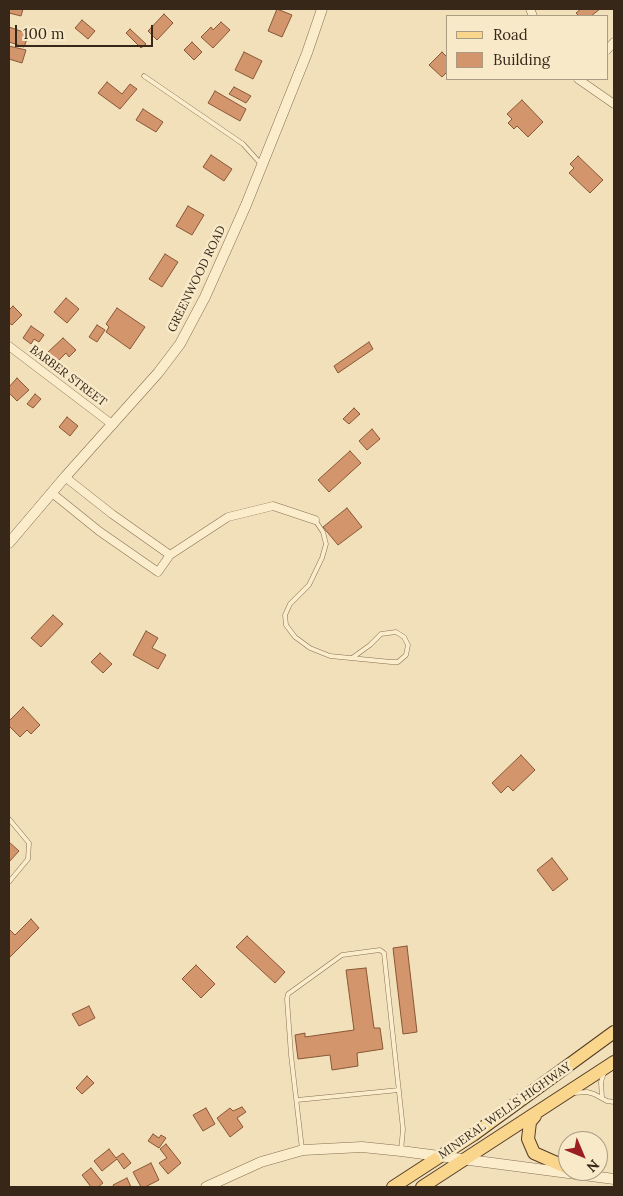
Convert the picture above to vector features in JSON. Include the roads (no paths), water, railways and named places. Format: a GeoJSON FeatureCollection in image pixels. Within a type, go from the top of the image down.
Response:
{"type":"FeatureCollection","features":[{"type":"Feature","properties":{"kind":"main road","name":"MINERAL WELLS HIGHWAY"},"geometry":{"type":"LineString","coordinates":[[393,1187],[509,1110],[614,1032]]}},
{"type":"Feature","properties":{"kind":"main road","name":"MINERAL WELLS HIGHWAY"},"geometry":{"type":"LineString","coordinates":[[422,1187],[612,1064]]}},
{"type":"Feature","properties":{"kind":"main road"},"geometry":{"type":"LineString","coordinates":[[537,1114],[530,1122],[528,1139],[530,1146],[534,1153],[540,1157],[558,1164]]}},
{"type":"Feature","properties":{"kind":"street","name":"GREENWOOD ROAD"},"geometry":{"type":"LineString","coordinates":[[9,543],[158,373],[180,344],[205,297],[246,206],[322,9]]}},
{"type":"Feature","properties":{"kind":"street"},"geometry":{"type":"LineString","coordinates":[[579,80],[614,104]]}},
{"type":"Feature","properties":{"kind":"street","name":"BARBER STREET"},"geometry":{"type":"LineString","coordinates":[[9,346],[113,425]]}},
{"type":"Feature","properties":{"kind":"street"},"geometry":{"type":"LineString","coordinates":[[65,477],[112,514],[170,555]]}},
{"type":"Feature","properties":{"kind":"street"},"geometry":{"type":"LineString","coordinates":[[52,494],[99,531],[158,572],[170,555],[228,517],[273,506],[315,520]]}},
{"type":"Feature","properties":{"kind":"street"},"geometry":{"type":"LineString","coordinates":[[206,1187],[261,1162],[302,1150],[362,1147],[558,1170]]}},
{"type":"Feature","properties":{"kind":"lane"},"geometry":{"type":"LineString","coordinates":[[144,76],[243,144],[262,166]]}},
{"type":"Feature","properties":{"kind":"lane"},"geometry":{"type":"LineString","coordinates":[[315,520],[324,532],[326,544],[322,558],[309,585],[290,604],[285,615],[286,625],[295,637],[310,648],[330,656],[352,658],[398,662],[406,655],[408,645],[404,637],[396,632],[381,634],[352,658]]}},
{"type":"Feature","properties":{"kind":"lane"},"geometry":{"type":"LineString","coordinates":[[9,819],[29,843],[28,859],[9,882]]}},
{"type":"Feature","properties":{"kind":"lane"},"geometry":{"type":"LineString","coordinates":[[302,1150],[286,999],[288,994],[342,955],[380,950],[384,953],[399,1090],[403,1129],[401,1151]]}},
{"type":"Feature","properties":{"kind":"lane"},"geometry":{"type":"LineString","coordinates":[[602,1098],[600,1082],[603,1074],[612,1064]]}},
{"type":"Feature","properties":{"kind":"lane"},"geometry":{"type":"LineString","coordinates":[[297,1100],[399,1090]]}},
{"type":"Feature","properties":{"kind":"lane"},"geometry":{"type":"LineString","coordinates":[[565,1095],[587,1092],[614,1102]]}}]}
